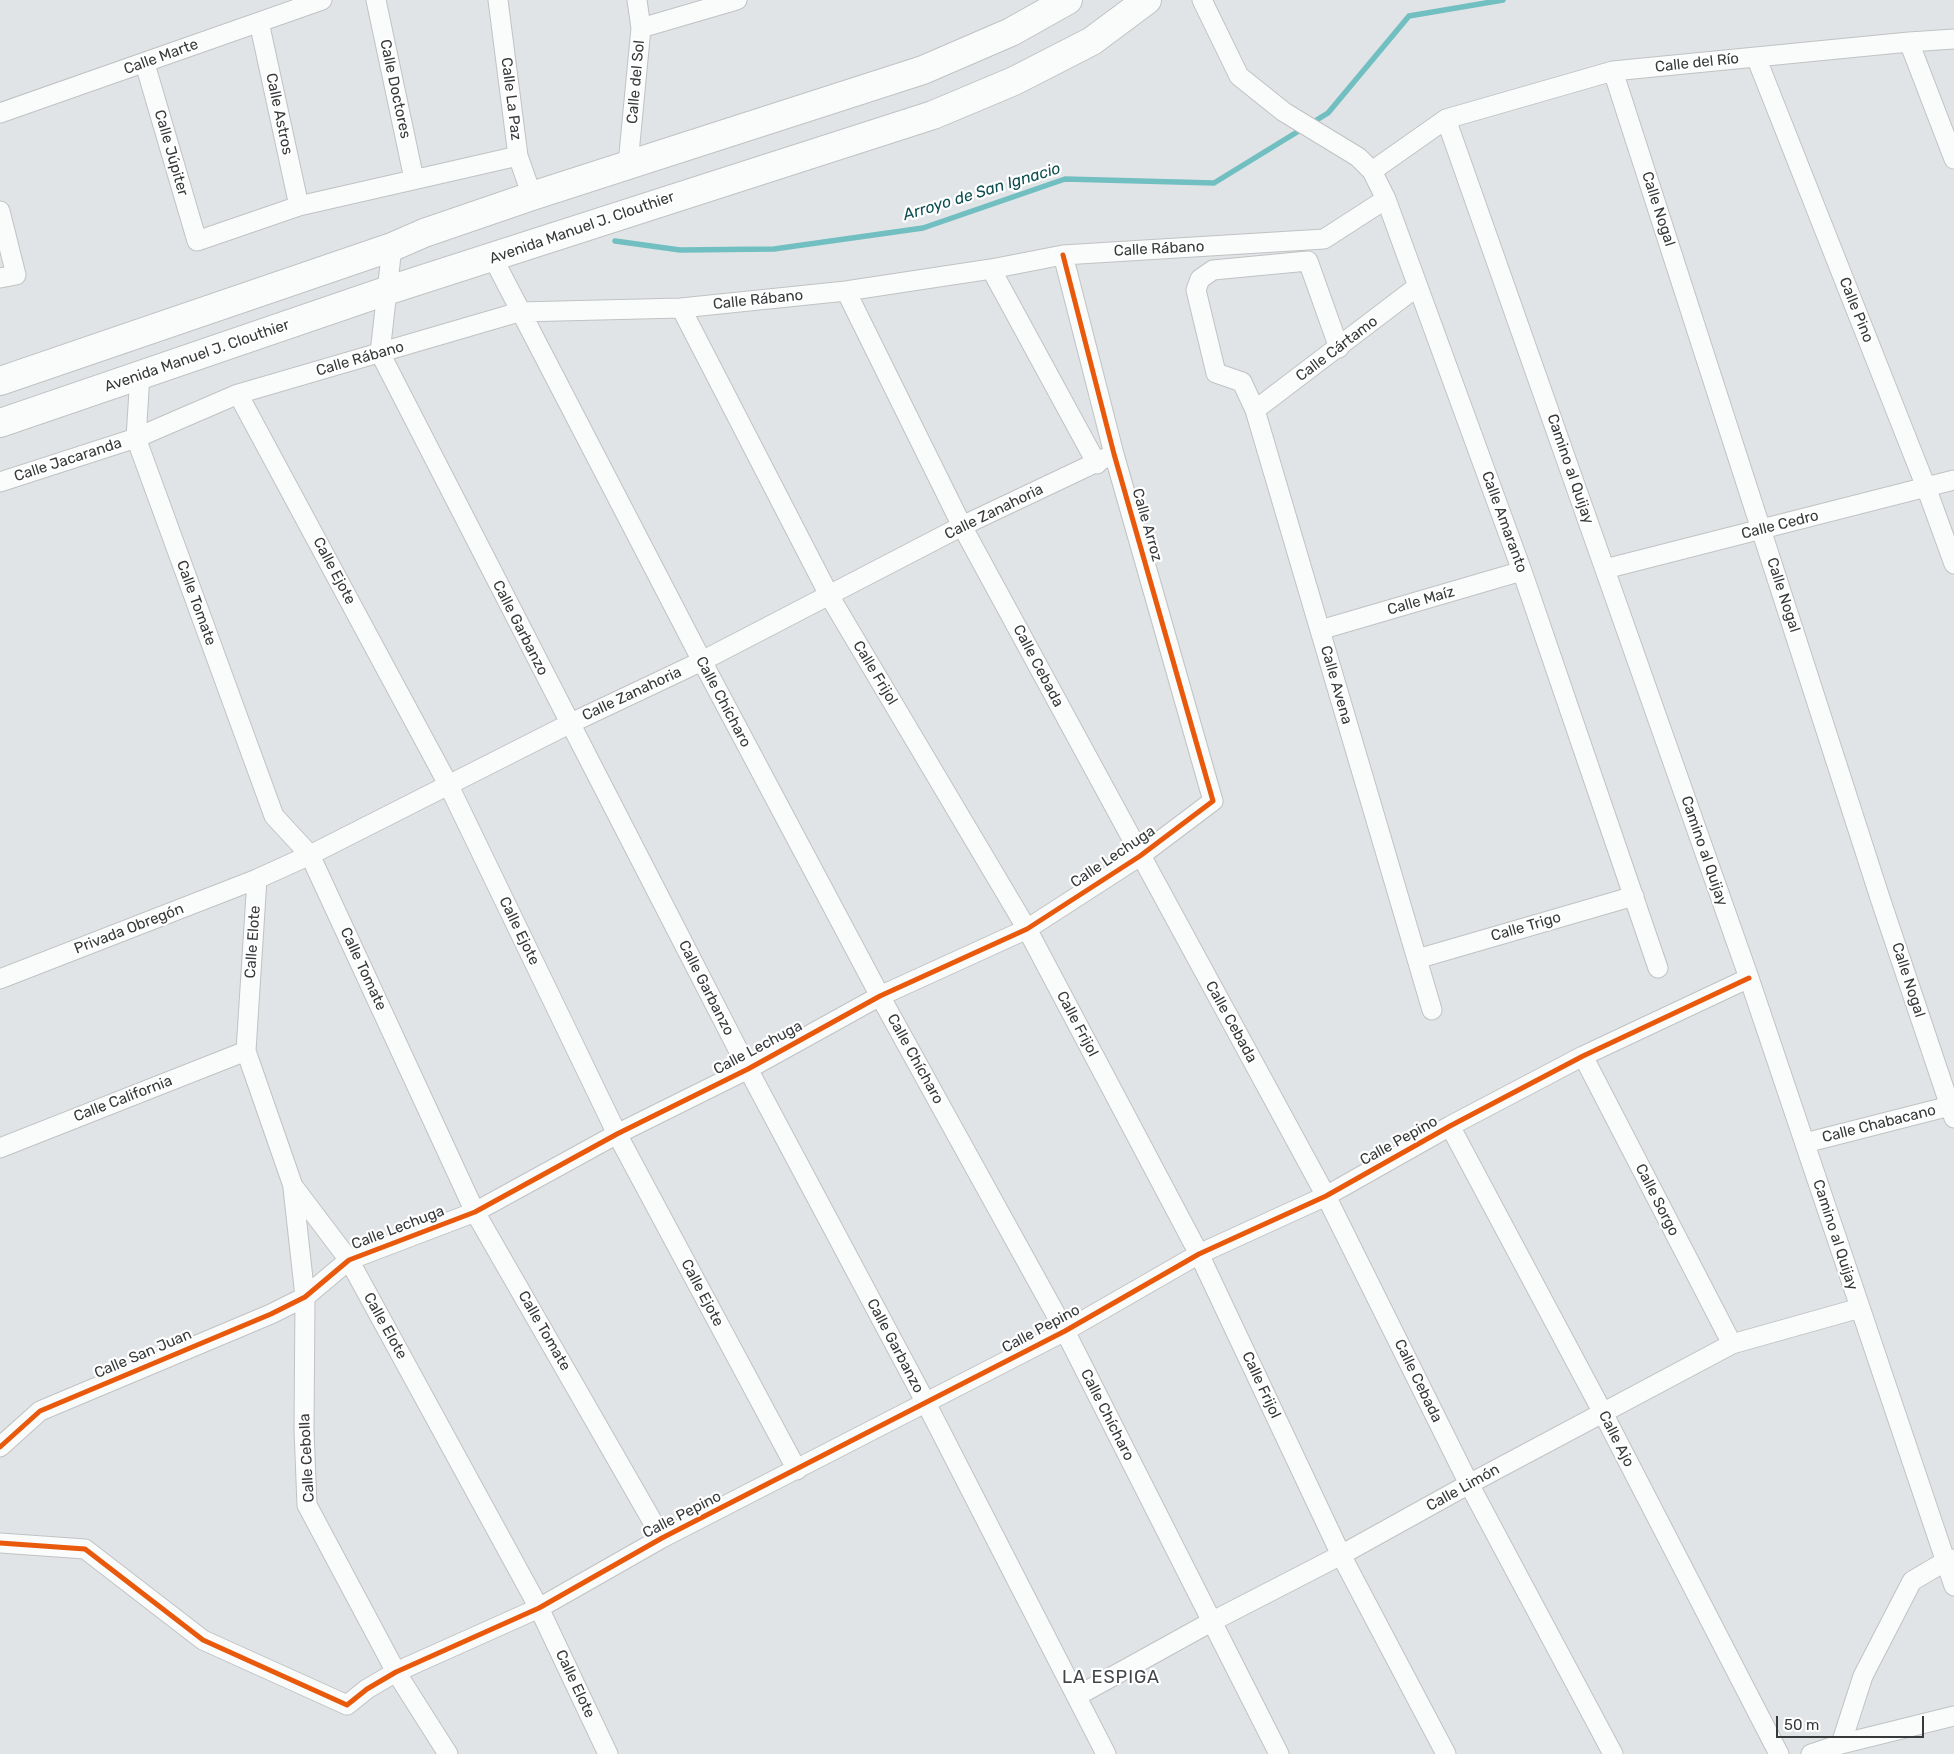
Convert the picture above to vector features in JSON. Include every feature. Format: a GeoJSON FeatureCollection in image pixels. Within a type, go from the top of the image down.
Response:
{"type":"FeatureCollection","features":[{"type":"Feature","properties":{"kind":"main road"},"geometry":{"type":"LineString","coordinates":[[0,382],[392,248],[424,233],[496,207],[923,70],[1010,32],[1068,0]]}},
{"type":"Feature","properties":{"kind":"main road","name":"Avenida Manuel J. Clouthier"},"geometry":{"type":"LineString","coordinates":[[0,423],[386,291],[932,115],[1014,81],[1092,40],[1147,0]]}},
{"type":"Feature","properties":{"kind":"street","name":"Calle Marte"},"geometry":{"type":"LineString","coordinates":[[0,113],[145,64],[322,0]]}},
{"type":"Feature","properties":{"kind":"street","name":"Calle Doctores"},"geometry":{"type":"LineString","coordinates":[[376,0],[414,179]]}},
{"type":"Feature","properties":{"kind":"street","name":"Calle La Paz"},"geometry":{"type":"LineString","coordinates":[[498,0],[518,156],[532,196]]}},
{"type":"Feature","properties":{"kind":"street","name":"Calle del Sol"},"geometry":{"type":"LineString","coordinates":[[628,164],[641,28],[638,0]]}},
{"type":"Feature","properties":{"kind":"street"},"geometry":{"type":"LineString","coordinates":[[641,28],[737,0]]}},
{"type":"Feature","properties":{"kind":"street","name":"Calle Amaranto"},"geometry":{"type":"LineString","coordinates":[[1202,0],[1239,76],[1284,112],[1358,157],[1372,171],[1386,199],[1522,571],[1658,968]]}},
{"type":"Feature","properties":{"kind":"street","name":"Calle Astros"},"geometry":{"type":"LineString","coordinates":[[259,22],[299,206]]}},
{"type":"Feature","properties":{"kind":"street","name":"Calle del Río"},"geometry":{"type":"LineString","coordinates":[[1372,171],[1446,120],[1613,71],[1909,42],[1954,40]]}},
{"type":"Feature","properties":{"kind":"street"},"geometry":{"type":"LineString","coordinates":[[1909,42],[1954,159]]}},
{"type":"Feature","properties":{"kind":"street","name":"Calle Pino"},"geometry":{"type":"LineString","coordinates":[[1756,58],[1926,487],[1954,564]]}},
{"type":"Feature","properties":{"kind":"street","name":"Calle Júpiter"},"geometry":{"type":"LineString","coordinates":[[145,64],[196,241],[299,206]]}},
{"type":"Feature","properties":{"kind":"street","name":"Calle Nogal"},"geometry":{"type":"LineString","coordinates":[[1613,71],[1953,1109]]}},
{"type":"Feature","properties":{"kind":"street","name":"Camino al Quijay"},"geometry":{"type":"LineString","coordinates":[[1446,120],[1749,978],[1860,1308],[1950,1560],[1954,1586]]}},
{"type":"Feature","properties":{"kind":"street"},"geometry":{"type":"LineString","coordinates":[[299,206],[518,156]]}},
{"type":"Feature","properties":{"kind":"street","name":"Calle Rábano"},"geometry":{"type":"LineString","coordinates":[[136,438],[238,394],[519,312],[681,308],[846,291],[991,269],[1063,255],[1324,239],[1386,199]]}},
{"type":"Feature","properties":{"kind":"street"},"geometry":{"type":"LineString","coordinates":[[0,211],[8,277]]}},
{"type":"Feature","properties":{"kind":"street"},"geometry":{"type":"LineString","coordinates":[[380,353],[392,248]]}},
{"type":"Feature","properties":{"kind":"street","name":"Calle Arroz"},"geometry":{"type":"LineString","coordinates":[[1063,255],[1114,454],[1213,801]]}},
{"type":"Feature","properties":{"kind":"street","name":"Calle Chícharo"},"geometry":{"type":"LineString","coordinates":[[493,258],[519,312],[702,661],[880,996],[1065,1331],[1279,1754]]}},
{"type":"Feature","properties":{"kind":"street","name":"Calle Avena"},"geometry":{"type":"LineString","coordinates":[[1339,348],[1308,261],[1214,270],[1200,280],[1196,290],[1216,373],[1242,382],[1255,410],[1432,1010]]}},
{"type":"Feature","properties":{"kind":"street"},"geometry":{"type":"LineString","coordinates":[[991,269],[1097,464]]}},
{"type":"Feature","properties":{"kind":"street","name":"Calle Cártamo"},"geometry":{"type":"LineString","coordinates":[[1255,410],[1339,348],[1418,286]]}},
{"type":"Feature","properties":{"kind":"street","name":"Calle Cebada"},"geometry":{"type":"LineString","coordinates":[[846,291],[962,526],[1326,1196],[1469,1484],[1613,1754]]}},
{"type":"Feature","properties":{"kind":"street","name":"Calle Frijol"},"geometry":{"type":"LineString","coordinates":[[681,308],[830,597],[1027,929],[1199,1254],[1341,1556],[1446,1754]]}},
{"type":"Feature","properties":{"kind":"street","name":"Calle Garbanzo"},"geometry":{"type":"LineString","coordinates":[[380,353],[569,724],[748,1069],[926,1403],[1106,1754]]}},
{"type":"Feature","properties":{"kind":"street","name":"Calle Tomate"},"geometry":{"type":"LineString","coordinates":[[140,375],[136,438],[274,816],[310,855],[476,1212],[662,1538]]}},
{"type":"Feature","properties":{"kind":"street","name":"Calle Ejote"},"geometry":{"type":"LineString","coordinates":[[238,394],[449,786],[617,1134],[797,1470]]}},
{"type":"Feature","properties":{"kind":"street","name":"Calle Jacaranda"},"geometry":{"type":"LineString","coordinates":[[0,482],[136,438]]}},
{"type":"Feature","properties":{"kind":"street","name":"Calle Zanahoria"},"geometry":{"type":"LineString","coordinates":[[257,879],[310,855],[569,724],[702,661],[830,597],[962,526],[1097,464],[1114,454]]}},
{"type":"Feature","properties":{"kind":"street","name":"Calle Cedro"},"geometry":{"type":"LineString","coordinates":[[1605,569],[1954,480]]}},
{"type":"Feature","properties":{"kind":"street","name":"Calle Maíz"},"geometry":{"type":"LineString","coordinates":[[1320,630],[1522,571]]}},
{"type":"Feature","properties":{"kind":"street","name":"Calle Lechuga"},"geometry":{"type":"LineString","coordinates":[[306,1297],[349,1260],[476,1212],[617,1134],[748,1069],[880,996],[1027,929],[1140,856],[1213,801]]}},
{"type":"Feature","properties":{"kind":"street","name":"Privada Obregón"},"geometry":{"type":"LineString","coordinates":[[0,979],[257,879]]}},
{"type":"Feature","properties":{"kind":"street","name":"Calle Elote"},"geometry":{"type":"LineString","coordinates":[[257,879],[246,1051],[293,1186],[349,1260],[539,1608],[608,1754]]}},
{"type":"Feature","properties":{"kind":"street","name":"Calle Trigo"},"geometry":{"type":"LineString","coordinates":[[1417,959],[1634,896]]}},
{"type":"Feature","properties":{"kind":"street","name":"Calle Pepino"},"geometry":{"type":"LineString","coordinates":[[0,1543],[85,1549],[203,1640],[347,1705],[366,1689],[396,1672],[539,1608],[662,1538],[1065,1331],[1199,1254],[1326,1196],[1450,1126],[1583,1056],[1749,978]]}},
{"type":"Feature","properties":{"kind":"street","name":"Calle California"},"geometry":{"type":"LineString","coordinates":[[0,1148],[246,1051]]}},
{"type":"Feature","properties":{"kind":"street","name":"Calle Sorgo"},"geometry":{"type":"LineString","coordinates":[[1583,1056],[1732,1344]]}},
{"type":"Feature","properties":{"kind":"street","name":"Calle Chabacano"},"geometry":{"type":"LineString","coordinates":[[1805,1143],[1953,1109]]}},
{"type":"Feature","properties":{"kind":"street","name":"Calle Ajo"},"geometry":{"type":"LineString","coordinates":[[1450,1126],[1603,1413],[1779,1754]]}},
{"type":"Feature","properties":{"kind":"street","name":"Calle Cebolla"},"geometry":{"type":"LineString","coordinates":[[293,1186],[306,1297],[304,1430],[307,1505],[396,1672],[448,1754]]}},
{"type":"Feature","properties":{"kind":"street","name":"Calle San Juan"},"geometry":{"type":"LineString","coordinates":[[0,1447],[40,1411],[271,1314],[306,1297]]}},
{"type":"Feature","properties":{"kind":"street","name":"Calle Limón"},"geometry":{"type":"LineString","coordinates":[[1077,1696],[1211,1622],[1341,1556],[1469,1484],[1732,1344],[1860,1308]]}},
{"type":"Feature","properties":{"kind":"street"},"geometry":{"type":"LineString","coordinates":[[1841,1744],[1863,1676],[1912,1581],[1950,1560]]}},
{"type":"Feature","properties":{"kind":"street"},"geometry":{"type":"LineString","coordinates":[[1811,1754],[1841,1744],[1954,1716]]}},
{"type":"Feature","properties":{"kind":"waterway","name":"Arroyo de San Ignacio"},"geometry":{"type":"LineString","coordinates":[[615,241],[680,250],[774,249],[923,228],[1065,179],[1214,183],[1328,113],[1409,16],[1503,0]]}},
{"type":"Feature","properties":{"kind":"cycle path"},"geometry":{"type":"LineString","coordinates":[[0,1447],[40,1411],[271,1314],[305,1297],[349,1260],[475,1212],[617,1134],[748,1069],[880,996],[1027,929],[1140,856],[1213,801],[1114,454],[1063,255]]}},
{"type":"Feature","properties":{"kind":"cycle path"},"geometry":{"type":"LineString","coordinates":[[0,1543],[85,1549],[203,1640],[347,1705],[367,1689],[396,1672],[539,1608],[662,1538],[1065,1331],[1199,1254],[1326,1196],[1450,1126],[1583,1056],[1749,978]]}},
{"type":"Feature","properties":{"kind":"district","name":"LA ESPIGA"},"geometry":{"type":"Point","coordinates":[1111,1678]}}]}
